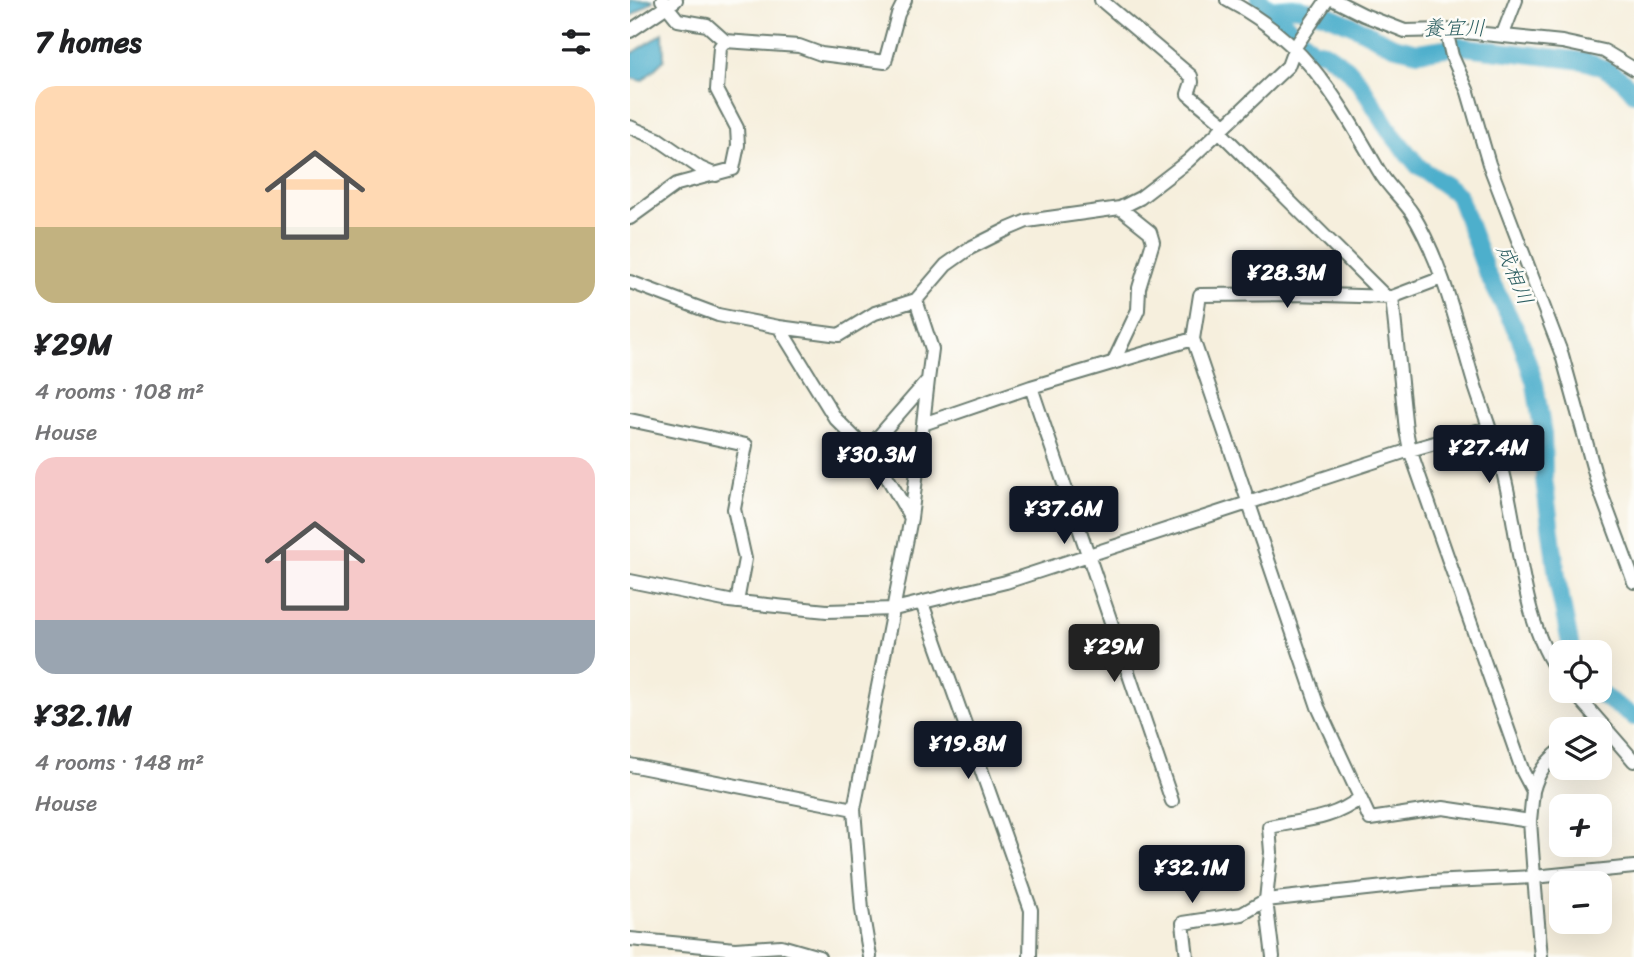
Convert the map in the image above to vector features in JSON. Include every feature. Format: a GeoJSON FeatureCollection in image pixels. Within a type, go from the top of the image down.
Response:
{"type":"FeatureCollection","features":[{"type":"Feature","properties":{"kind":"street"},"geometry":{"type":"LineString","coordinates":[[630,31],[668,2],[678,20],[708,25],[725,41],[799,46],[821,54],[885,61],[898,14],[905,0]]}},
{"type":"Feature","properties":{"kind":"street"},"geometry":{"type":"LineString","coordinates":[[1101,0],[1191,76],[1188,94],[1388,297],[1410,450],[1532,791]]}},
{"type":"Feature","properties":{"kind":"street"},"geometry":{"type":"LineString","coordinates":[[1227,0],[1255,15],[1295,47],[1339,101],[1382,176],[1412,213],[1442,278],[1502,468],[1530,611],[1549,656]]}},
{"type":"Feature","properties":{"kind":"street"},"geometry":{"type":"LineString","coordinates":[[630,282],[718,315],[838,335],[875,313],[916,300],[946,265],[970,248],[1008,229],[1027,221],[1120,208],[1140,198],[1173,173],[1288,66],[1295,47],[1327,0]]}},
{"type":"Feature","properties":{"kind":"street"},"geometry":{"type":"LineString","coordinates":[[1334,0],[1405,31],[1446,30],[1562,42],[1604,51],[1634,69]]}},
{"type":"Feature","properties":{"kind":"street"},"geometry":{"type":"LineString","coordinates":[[1503,34],[1516,0]]}},
{"type":"Feature","properties":{"kind":"street"},"geometry":{"type":"LineString","coordinates":[[1446,30],[1452,56],[1468,92],[1489,164],[1562,355],[1598,485],[1634,582]]}},
{"type":"Feature","properties":{"kind":"street"},"geometry":{"type":"LineString","coordinates":[[630,218],[677,184],[733,169],[738,145],[737,128],[717,90],[720,47],[725,41]]}},
{"type":"Feature","properties":{"kind":"street"},"geometry":{"type":"LineString","coordinates":[[630,127],[658,139],[700,168],[717,175]]}},
{"type":"Feature","properties":{"kind":"street"},"geometry":{"type":"LineString","coordinates":[[1113,363],[1138,310],[1139,288],[1153,242],[1150,232],[1120,208]]}},
{"type":"Feature","properties":{"kind":"street"},"geometry":{"type":"LineString","coordinates":[[1442,278],[1388,297],[1292,293],[1200,295],[1193,339],[1318,707],[1370,819],[1443,807],[1530,821]]}},
{"type":"Feature","properties":{"kind":"street"},"geometry":{"type":"LineString","coordinates":[[870,957],[862,910],[854,809],[911,518],[923,424],[932,349],[916,300]]}},
{"type":"Feature","properties":{"kind":"street"},"geometry":{"type":"LineString","coordinates":[[779,327],[835,418],[883,470],[911,518]]}},
{"type":"Feature","properties":{"kind":"street"},"geometry":{"type":"LineString","coordinates":[[923,424],[1031,387],[1193,339]]}},
{"type":"Feature","properties":{"kind":"street"},"geometry":{"type":"LineString","coordinates":[[867,450],[928,380]]}},
{"type":"Feature","properties":{"kind":"street"},"geometry":{"type":"LineString","coordinates":[[1031,387],[1172,801]]}},
{"type":"Feature","properties":{"kind":"street"},"geometry":{"type":"LineString","coordinates":[[630,420],[746,445],[734,509],[746,559],[737,602]]}},
{"type":"Feature","properties":{"kind":"street"},"geometry":{"type":"LineString","coordinates":[[630,581],[737,602],[827,611],[894,609],[1006,582],[1410,450],[1488,428]]}},
{"type":"Feature","properties":{"kind":"street"},"geometry":{"type":"LineString","coordinates":[[922,603],[1031,910],[1030,957]]}},
{"type":"Feature","properties":{"kind":"street"},"geometry":{"type":"LineString","coordinates":[[1612,740],[1634,761]]}},
{"type":"Feature","properties":{"kind":"street"},"geometry":{"type":"LineString","coordinates":[[1541,957],[1530,821],[1532,791],[1537,777],[1549,760]]}},
{"type":"Feature","properties":{"kind":"street"},"geometry":{"type":"LineString","coordinates":[[630,765],[854,809]]}},
{"type":"Feature","properties":{"kind":"street"},"geometry":{"type":"LineString","coordinates":[[1273,957],[1266,900],[1272,852],[1269,827],[1329,817],[1360,798]]}},
{"type":"Feature","properties":{"kind":"street"},"geometry":{"type":"LineString","coordinates":[[1187,957],[1183,923],[1242,914],[1266,900],[1430,882],[1534,877],[1634,867]]}},
{"type":"Feature","properties":{"kind":"street"},"geometry":{"type":"LineString","coordinates":[[630,939],[678,951],[781,946],[819,957]]}},
{"type":"Feature","properties":{"kind":"water"},"geometry":{"type":"Polygon","coordinates":[[[630,0],[653,0],[653,1],[630,17],[630,0]]]}},
{"type":"Feature","properties":{"kind":"water"},"geometry":{"type":"Polygon","coordinates":[[[663,33],[664,60],[642,81],[630,78],[630,55],[663,33]]]}},
{"type":"Feature","properties":{"kind":"waterway","name":"成相川"},"geometry":{"type":"LineString","coordinates":[[1259,0],[1312,50],[1324,52],[1347,68],[1360,83],[1391,133],[1419,167],[1458,195],[1486,271],[1519,336],[1535,384],[1543,435],[1544,479],[1558,584],[1569,640]]}},
{"type":"Feature","properties":{"kind":"waterway","name":"養宜川"},"geometry":{"type":"LineString","coordinates":[[1271,9],[1293,7],[1323,13],[1393,46],[1418,52],[1458,46],[1584,61],[1612,72],[1634,93]]}},
{"type":"Feature","properties":{"kind":"waterway","name":"成相川"},"geometry":{"type":"LineString","coordinates":[[1612,702],[1634,717]]}}]}
